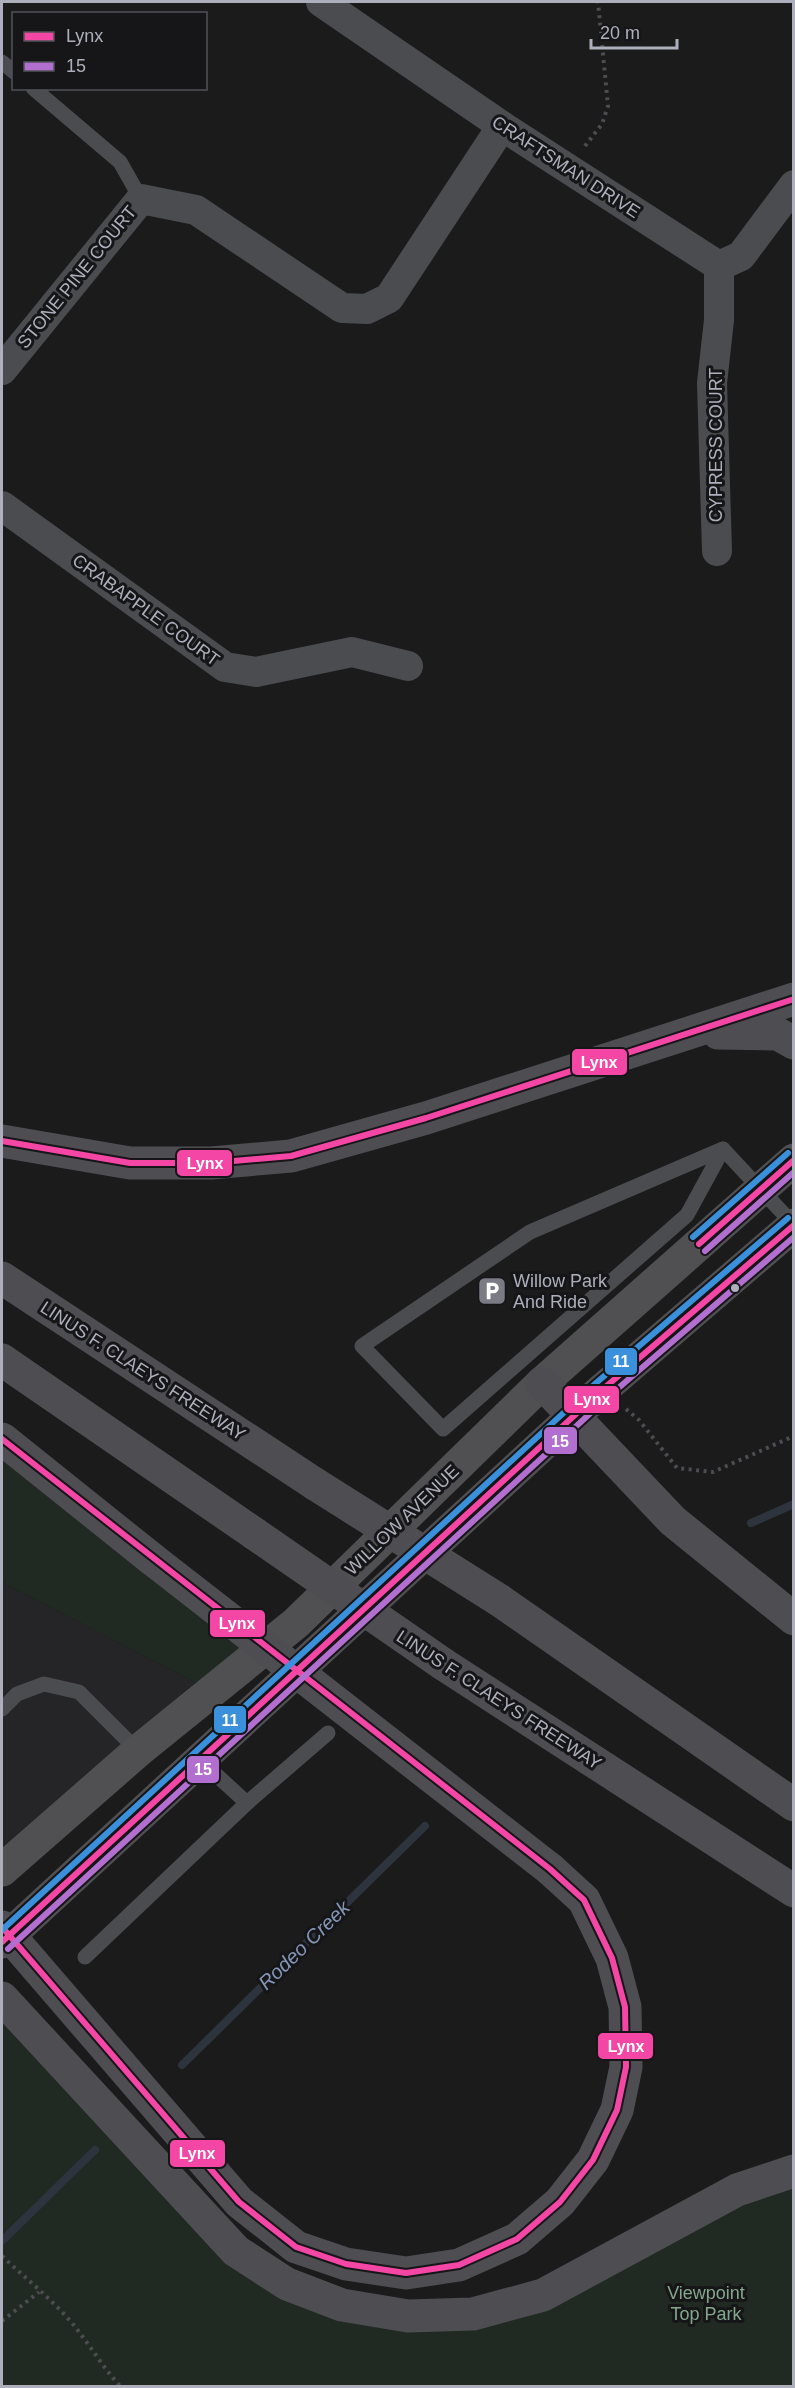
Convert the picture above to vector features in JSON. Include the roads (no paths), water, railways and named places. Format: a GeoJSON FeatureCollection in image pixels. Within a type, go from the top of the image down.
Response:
{"type":"FeatureCollection","features":[{"type":"Feature","properties":{"kind":"highway"},"geometry":{"type":"LineString","coordinates":[[2,1141],[130,1163],[211,1163],[291,1156],[426,1118],[794,999]]}},
{"type":"Feature","properties":{"kind":"highway"},"geometry":{"type":"LineString","coordinates":[[689,1033],[778,1034],[794,1043]]}},
{"type":"Feature","properties":{"kind":"highway","name":"LINUS F. CLAEYS FREEWAY"},"geometry":{"type":"LineString","coordinates":[[2,1278],[315,1484],[499,1600],[794,1804]]}},
{"type":"Feature","properties":{"kind":"highway","name":"LINUS F. CLAEYS FREEWAY"},"geometry":{"type":"LineString","coordinates":[[2,1360],[443,1664],[794,1891]]}},
{"type":"Feature","properties":{"kind":"highway"},"geometry":{"type":"LineString","coordinates":[[542,1383],[673,1521],[794,1619]]}},
{"type":"Feature","properties":{"kind":"highway"},"geometry":{"type":"LineString","coordinates":[[2,1439],[152,1559],[550,1869],[584,1900],[612,1958],[625,2007],[626,2067],[617,2110],[593,2160],[560,2202],[517,2238],[459,2265],[406,2272],[346,2264],[296,2247],[239,2202],[4,1935]]}},
{"type":"Feature","properties":{"kind":"highway"},"geometry":{"type":"LineString","coordinates":[[2,1998],[236,2251],[287,2284],[342,2305],[408,2316],[473,2314],[543,2295],[737,2190],[794,2171]]}},
{"type":"Feature","properties":{"kind":"main road","name":"WILLOW AVENUE"},"geometry":{"type":"LineString","coordinates":[[2,1870],[138,1751],[296,1623],[542,1383],[794,1160]]}},
{"type":"Feature","properties":{"kind":"main road","name":"WILLOW AVENUE"},"geometry":{"type":"LineString","coordinates":[[4,1935],[603,1390],[794,1225]]}},
{"type":"Feature","properties":{"kind":"street","name":"CRAFTSMAN DRIVE"},"geometry":{"type":"LineString","coordinates":[[321,2],[501,126],[719,266]]}},
{"type":"Feature","properties":{"kind":"street","name":"STONE PINE COURT"},"geometry":{"type":"LineString","coordinates":[[2,370],[141,199],[196,210],[342,308],[367,309],[389,298],[501,126]]}},
{"type":"Feature","properties":{"kind":"street"},"geometry":{"type":"LineString","coordinates":[[719,266],[741,256],[794,185]]}},
{"type":"Feature","properties":{"kind":"street","name":"CYPRESS COURT"},"geometry":{"type":"LineString","coordinates":[[717,551],[712,383],[719,320],[719,266]]}},
{"type":"Feature","properties":{"kind":"street","name":"CRABAPPLE COURT"},"geometry":{"type":"LineString","coordinates":[[2,506],[225,668],[256,672],[352,652],[408,666]]}},
{"type":"Feature","properties":{"kind":"lane"},"geometry":{"type":"LineString","coordinates":[[35,90],[120,162],[141,199]]}},
{"type":"Feature","properties":{"kind":"lane"},"geometry":{"type":"LineString","coordinates":[[723,1149],[687,1215],[443,1430],[362,1346],[530,1232],[723,1149]]}},
{"type":"Feature","properties":{"kind":"lane"},"geometry":{"type":"LineString","coordinates":[[723,1149],[794,1225]]}},
{"type":"Feature","properties":{"kind":"lane"},"geometry":{"type":"LineString","coordinates":[[2,1709],[17,1694],[44,1684],[79,1692],[138,1751]]}},
{"type":"Feature","properties":{"kind":"lane"},"geometry":{"type":"LineString","coordinates":[[85,1957],[247,1803],[328,1733]]}},
{"type":"Feature","properties":{"kind":"lane"},"geometry":{"type":"LineString","coordinates":[[199,1759],[247,1803]]}},
{"type":"Feature","properties":{"kind":"waterway","name":"Rodeo Creek"},"geometry":{"type":"LineString","coordinates":[[751,1523],[794,1504]]}},
{"type":"Feature","properties":{"kind":"waterway","name":"Rodeo Creek"},"geometry":{"type":"LineString","coordinates":[[182,2065],[425,1826]]}},
{"type":"Feature","properties":{"kind":"waterway","name":"Rodeo Creek"},"geometry":{"type":"LineString","coordinates":[[2,2241],[95,2150]]}},
{"type":"Feature","properties":{"kind":"place","name":"Willow Park And Ride"},"geometry":{"type":"Point","coordinates":[492,1291]}},
{"type":"Feature","properties":{"kind":"park label","name":"Viewpoint Top Park"},"geometry":{"type":"Point","coordinates":[706,2303]}}]}
